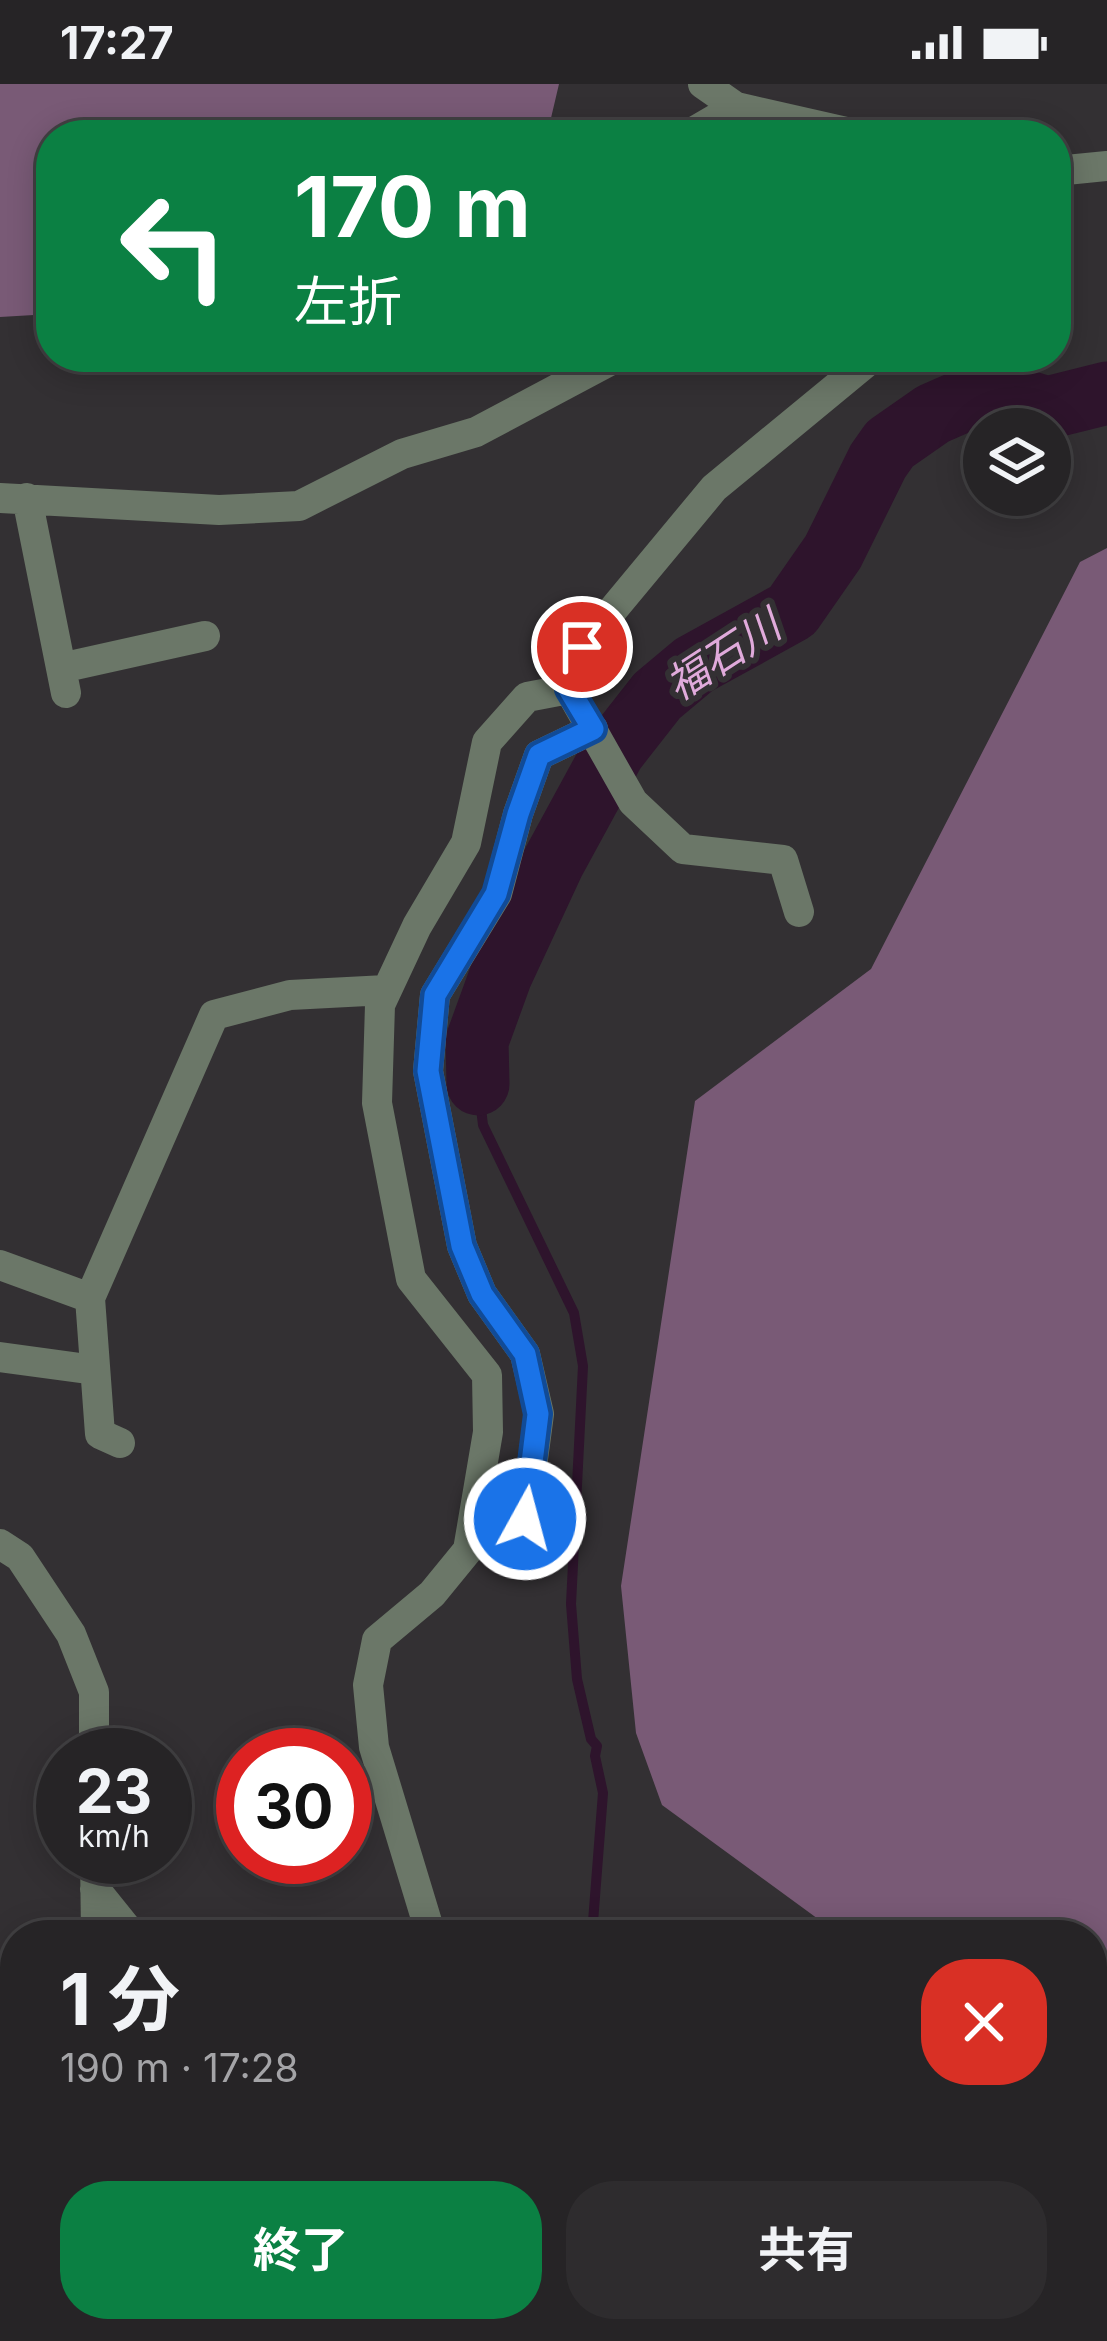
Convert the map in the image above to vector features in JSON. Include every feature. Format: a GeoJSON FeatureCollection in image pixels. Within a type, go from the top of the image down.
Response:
{"type":"FeatureCollection","features":[{"type":"Feature","properties":{"kind":"street"},"geometry":{"type":"LineString","coordinates":[[703,84],[736,107],[793,120]]}},
{"type":"Feature","properties":{"kind":"street"},"geometry":{"type":"LineString","coordinates":[[714,120],[736,107]]}},
{"type":"Feature","properties":{"kind":"street"},"geometry":{"type":"LineString","coordinates":[[1071,170],[1107,166]]}},
{"type":"Feature","properties":{"kind":"street"},"geometry":{"type":"LineString","coordinates":[[205,636],[63,681],[14,498],[219,510],[299,506],[402,454],[476,432],[589,372]]}},
{"type":"Feature","properties":{"kind":"street"},"geometry":{"type":"LineString","coordinates":[[799,912],[783,860],[683,849],[633,802],[569,689],[582,647],[714,488],[855,372]]}},
{"type":"Feature","properties":{"kind":"street"},"geometry":{"type":"LineString","coordinates":[[426,1920],[374,1747],[368,1685],[377,1640],[431,1594],[468,1550],[488,1432],[487,1375],[411,1279],[377,1102],[380,1005],[417,926],[466,843],[488,742],[527,697],[569,689]]}},
{"type":"Feature","properties":{"kind":"street"},"geometry":{"type":"LineString","coordinates":[[525,1519],[538,1414],[525,1354],[482,1294],[462,1246],[428,1071],[435,995],[496,894],[539,755],[593,729]]}},
{"type":"Feature","properties":{"kind":"street"},"geometry":{"type":"LineString","coordinates":[[120,1443],[100,1433],[90,1298],[214,1015],[290,995],[386,990]]}},
{"type":"Feature","properties":{"kind":"street"},"geometry":{"type":"LineString","coordinates":[[0,1265],[90,1298]]}},
{"type":"Feature","properties":{"kind":"street"},"geometry":{"type":"LineString","coordinates":[[0,1357],[95,1370]]}},
{"type":"Feature","properties":{"kind":"street"},"geometry":{"type":"LineString","coordinates":[[0,1544],[20,1557],[71,1634],[94,1692],[94,1728]]}},
{"type":"Feature","properties":{"kind":"street"},"geometry":{"type":"LineString","coordinates":[[95,1884],[96,1920]]}},
{"type":"Feature","properties":{"kind":"street"},"geometry":{"type":"LineString","coordinates":[[95,1889],[120,1920]]}},
{"type":"Feature","properties":{"kind":"shaded area"},"geometry":{"type":"Polygon","coordinates":[[[0,84],[559,84],[551,120],[36,120],[36,315],[0,317],[0,84]]]}},
{"type":"Feature","properties":{"kind":"shaded area"},"geometry":{"type":"Polygon","coordinates":[[[1107,548],[1107,1920],[819,1920],[662,1805],[636,1733],[621,1586],[695,1101],[871,969],[1080,562],[1107,548]]]}},
{"type":"Feature","properties":{"kind":"waterway","name":"福石川"},"geometry":{"type":"LineString","coordinates":[[478,1084],[477,1041],[501,975],[553,863],[614,751],[657,696],[694,665],[792,611],[833,552],[890,444],[933,414],[988,390],[1047,408],[1107,393]]}},
{"type":"Feature","properties":{"kind":"waterway"},"geometry":{"type":"LineString","coordinates":[[478,1084],[483,1125],[574,1313],[583,1366],[571,1604],[577,1679],[591,1739],[597,1746],[603,1793],[593,1920]]}},
{"type":"Feature","properties":{"kind":"route"},"geometry":{"type":"LineString","coordinates":[[525,1519],[538,1414],[525,1354],[482,1294],[462,1246],[428,1071],[435,995],[496,894],[539,755],[593,729],[569,689],[582,647]]}}]}
